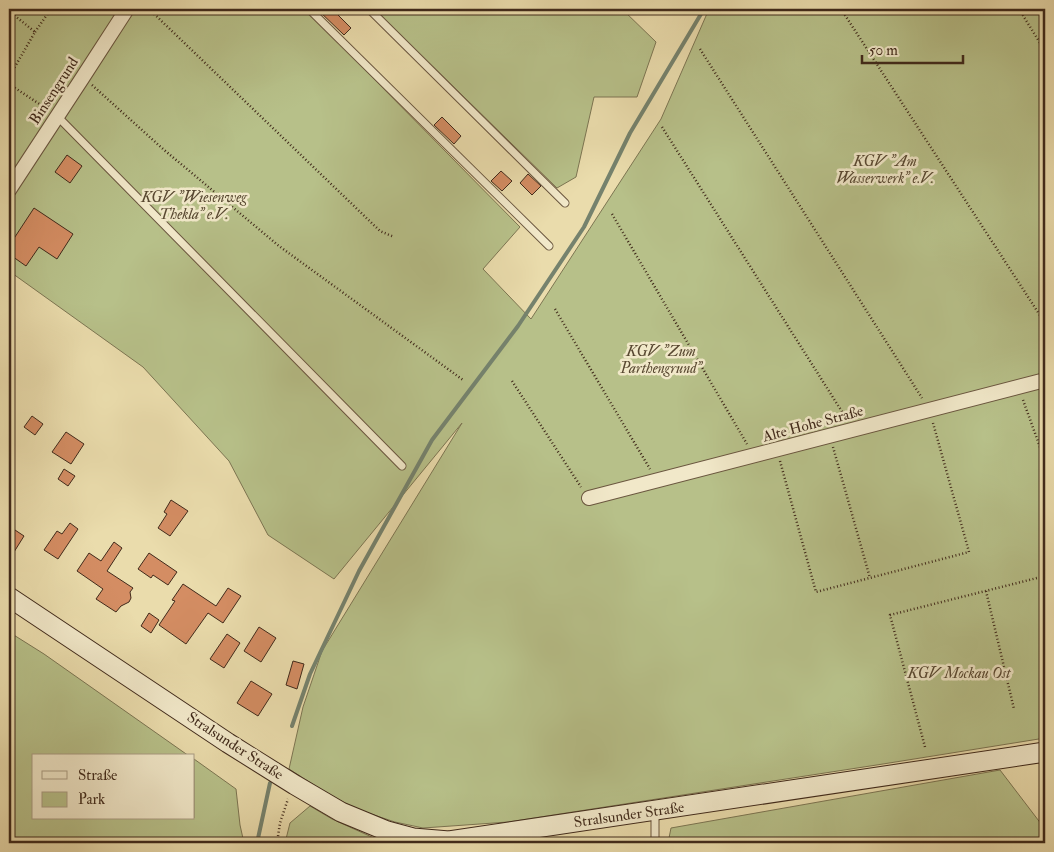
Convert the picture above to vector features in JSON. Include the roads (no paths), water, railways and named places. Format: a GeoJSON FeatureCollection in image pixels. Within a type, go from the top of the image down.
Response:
{"type":"FeatureCollection","features":[{"type":"Feature","properties":{"kind":"street","name":"Binsengrund"},"geometry":{"type":"LineString","coordinates":[[9,190],[127,9]]}},
{"type":"Feature","properties":{"kind":"street","name":"Alte Hohe Straße"},"geometry":{"type":"LineString","coordinates":[[589,498],[1045,380]]}},
{"type":"Feature","properties":{"kind":"street","name":"Stralsunder Straße"},"geometry":{"type":"LineString","coordinates":[[9,597],[295,785],[341,812],[379,828],[413,838],[449,841],[1045,752]]}},
{"type":"Feature","properties":{"kind":"lane"},"geometry":{"type":"LineString","coordinates":[[309,9],[549,246]]}},
{"type":"Feature","properties":{"kind":"lane"},"geometry":{"type":"LineString","coordinates":[[369,9],[565,203]]}},
{"type":"Feature","properties":{"kind":"lane"},"geometry":{"type":"LineString","coordinates":[[57,116],[402,466]]}},
{"type":"Feature","properties":{"kind":"lane"},"geometry":{"type":"LineString","coordinates":[[655,811],[655,843]]}},
{"type":"Feature","properties":{"kind":"waterway"},"geometry":{"type":"LineString","coordinates":[[292,726],[310,674],[359,571],[432,440],[518,326],[584,227],[630,133],[704,9]]}},
{"type":"Feature","properties":{"kind":"waterway"},"geometry":{"type":"LineString","coordinates":[[257,843],[270,783]]}},
{"type":"Feature","properties":{"kind":"park label","name":"KGV \"Am Wasserwerk\" e.V."},"geometry":{"type":"Point","coordinates":[885,170]}},
{"type":"Feature","properties":{"kind":"park label","name":"KGV \"Wiesenweg Thekla\" e.V."},"geometry":{"type":"Point","coordinates":[194,206]}},
{"type":"Feature","properties":{"kind":"park label","name":"KGV \"Zum Parthengrund\""},"geometry":{"type":"Point","coordinates":[661,360]}},
{"type":"Feature","properties":{"kind":"park label","name":"KGV Mockau Ost"},"geometry":{"type":"Point","coordinates":[959,673]}}]}
